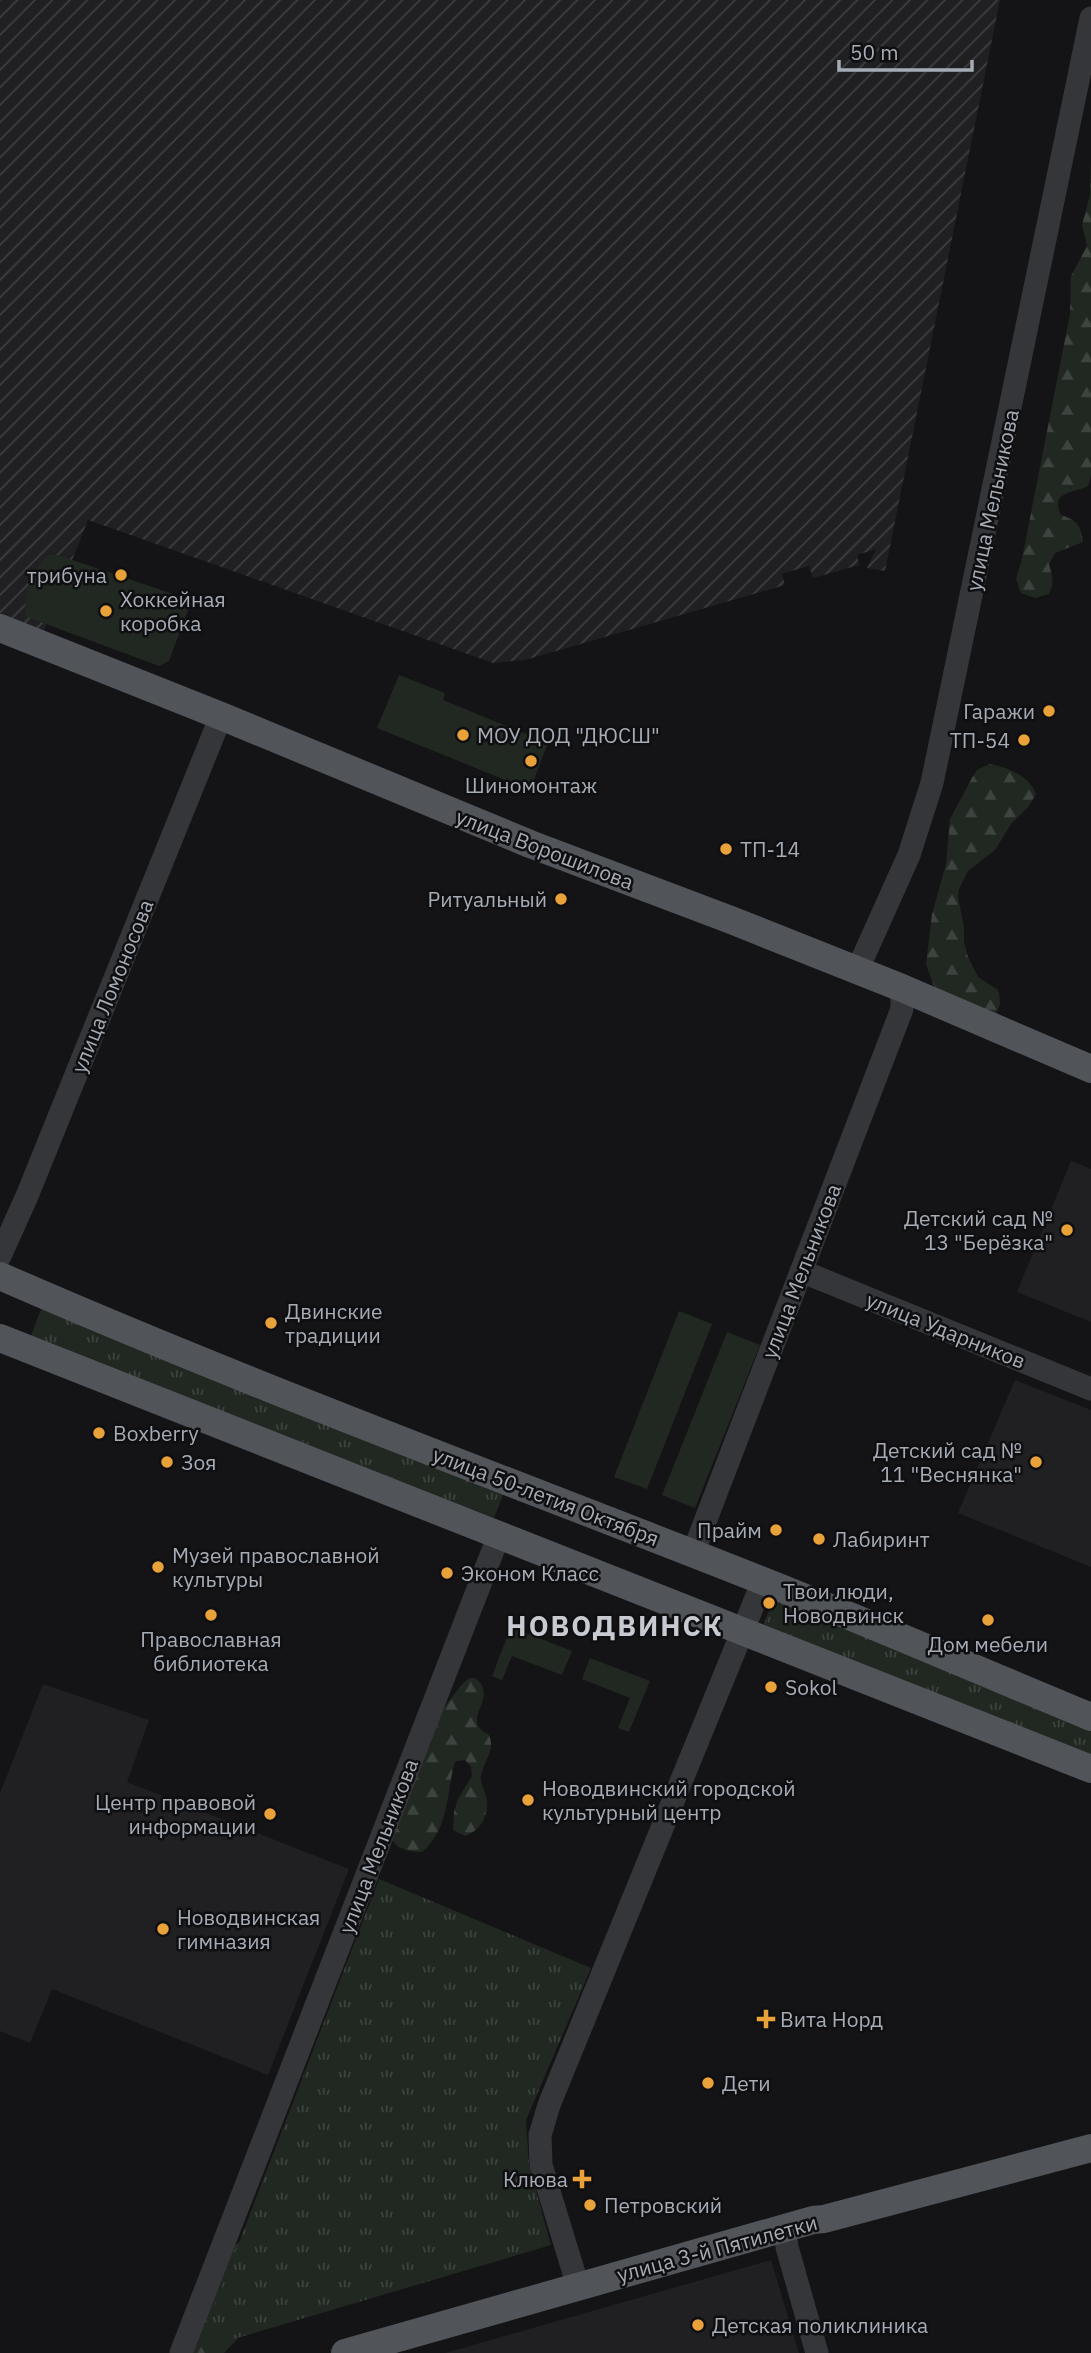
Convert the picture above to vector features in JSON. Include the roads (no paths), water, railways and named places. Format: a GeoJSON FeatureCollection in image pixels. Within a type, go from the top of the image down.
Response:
{"type":"FeatureCollection","features":[{"type":"Feature","properties":{"kind":"main road","name":"улица Ворошилова"},"geometry":{"type":"LineString","coordinates":[[0,628],[517,839],[731,920],[902,989],[1091,1069]]}},
{"type":"Feature","properties":{"kind":"main road","name":"улица 50-летия Октября"},"geometry":{"type":"LineString","coordinates":[[0,1276],[94,1317],[439,1455],[763,1581],[1091,1717]]}},
{"type":"Feature","properties":{"kind":"main road"},"geometry":{"type":"LineString","coordinates":[[0,1338],[1091,1769]]}},
{"type":"Feature","properties":{"kind":"main road","name":"улица 3-й Пятилетки"},"geometry":{"type":"LineString","coordinates":[[345,2353],[785,2229],[1091,2148]]}},
{"type":"Feature","properties":{"kind":"street","name":"улица Мельникова"},"geometry":{"type":"LineString","coordinates":[[857,971],[909,855],[932,783],[1091,18]]}},
{"type":"Feature","properties":{"kind":"street","name":"улица Ломоносова"},"geometry":{"type":"LineString","coordinates":[[0,1256],[27,1196],[221,716]]}},
{"type":"Feature","properties":{"kind":"street","name":"улица Мельникова"},"geometry":{"type":"LineString","coordinates":[[693,1553],[902,1009],[902,989]]}},
{"type":"Feature","properties":{"kind":"street","name":"улица Ударников"},"geometry":{"type":"LineString","coordinates":[[800,1271],[1091,1390]]}},
{"type":"Feature","properties":{"kind":"street","name":"улица Мельникова"},"geometry":{"type":"LineString","coordinates":[[181,2353],[499,1535]]}},
{"type":"Feature","properties":{"kind":"street"},"geometry":{"type":"LineString","coordinates":[[578,2286],[541,2165],[540,2136],[550,2105],[763,1581]]}},
{"type":"Feature","properties":{"kind":"street"},"geometry":{"type":"LineString","coordinates":[[785,2229],[787,2247],[817,2353]]}},
{"type":"Feature","properties":{"kind":"place","name":"трибуна"},"geometry":{"type":"Point","coordinates":[121,575]}},
{"type":"Feature","properties":{"kind":"place","name":"Хоккейная коробка"},"geometry":{"type":"Point","coordinates":[106,611]}},
{"type":"Feature","properties":{"kind":"place","name":"Гаражи"},"geometry":{"type":"Point","coordinates":[1049,711]}},
{"type":"Feature","properties":{"kind":"place","name":"МОУ ДОД \"ДЮСШ\""},"geometry":{"type":"Point","coordinates":[463,735]}},
{"type":"Feature","properties":{"kind":"place","name":"ТП-54"},"geometry":{"type":"Point","coordinates":[1024,740]}},
{"type":"Feature","properties":{"kind":"place","name":"Шиномонтаж"},"geometry":{"type":"Point","coordinates":[531,761]}},
{"type":"Feature","properties":{"kind":"place","name":"ТП-14"},"geometry":{"type":"Point","coordinates":[726,849]}},
{"type":"Feature","properties":{"kind":"place","name":"Ритуальный"},"geometry":{"type":"Point","coordinates":[561,899]}},
{"type":"Feature","properties":{"kind":"place","name":"Детский сад № 13 \"Берёзка\""},"geometry":{"type":"Point","coordinates":[1067,1230]}},
{"type":"Feature","properties":{"kind":"place","name":"Двинские традиции"},"geometry":{"type":"Point","coordinates":[271,1323]}},
{"type":"Feature","properties":{"kind":"place","name":"Boxberry"},"geometry":{"type":"Point","coordinates":[99,1433]}},
{"type":"Feature","properties":{"kind":"place","name":"Зоя"},"geometry":{"type":"Point","coordinates":[167,1462]}},
{"type":"Feature","properties":{"kind":"place","name":"Детский сад № 11 \"Веснянка\""},"geometry":{"type":"Point","coordinates":[1036,1462]}},
{"type":"Feature","properties":{"kind":"place","name":"Прайм"},"geometry":{"type":"Point","coordinates":[776,1530]}},
{"type":"Feature","properties":{"kind":"place","name":"Лабиринт"},"geometry":{"type":"Point","coordinates":[819,1539]}},
{"type":"Feature","properties":{"kind":"place","name":"Музей православной культуры"},"geometry":{"type":"Point","coordinates":[158,1567]}},
{"type":"Feature","properties":{"kind":"place","name":"Эконом Класс"},"geometry":{"type":"Point","coordinates":[447,1573]}},
{"type":"Feature","properties":{"kind":"place","name":"Твои люди, Новодвинск"},"geometry":{"type":"Point","coordinates":[769,1603]}},
{"type":"Feature","properties":{"kind":"place","name":"Православная библиотека"},"geometry":{"type":"Point","coordinates":[211,1615]}},
{"type":"Feature","properties":{"kind":"place","name":"Дом мебели"},"geometry":{"type":"Point","coordinates":[988,1620]}},
{"type":"Feature","properties":{"kind":"place","name":"Sokol"},"geometry":{"type":"Point","coordinates":[771,1687]}},
{"type":"Feature","properties":{"kind":"place","name":"Новодвинский городской культурный центр"},"geometry":{"type":"Point","coordinates":[528,1800]}},
{"type":"Feature","properties":{"kind":"place","name":"Центр правовой информации"},"geometry":{"type":"Point","coordinates":[270,1814]}},
{"type":"Feature","properties":{"kind":"place","name":"Новодвинская гимназия"},"geometry":{"type":"Point","coordinates":[163,1929]}},
{"type":"Feature","properties":{"kind":"place","name":"Вита Норд"},"geometry":{"type":"Point","coordinates":[766,2019]}},
{"type":"Feature","properties":{"kind":"place","name":"Дети"},"geometry":{"type":"Point","coordinates":[708,2083]}},
{"type":"Feature","properties":{"kind":"place","name":"Клюва"},"geometry":{"type":"Point","coordinates":[582,2179]}},
{"type":"Feature","properties":{"kind":"place","name":"Петровский"},"geometry":{"type":"Point","coordinates":[590,2205]}},
{"type":"Feature","properties":{"kind":"place","name":"Детская поликлиника"},"geometry":{"type":"Point","coordinates":[698,2325]}},
{"type":"Feature","properties":{"kind":"district","name":"НОВОДВИНСК"},"geometry":{"type":"Point","coordinates":[615,1625]}}]}
